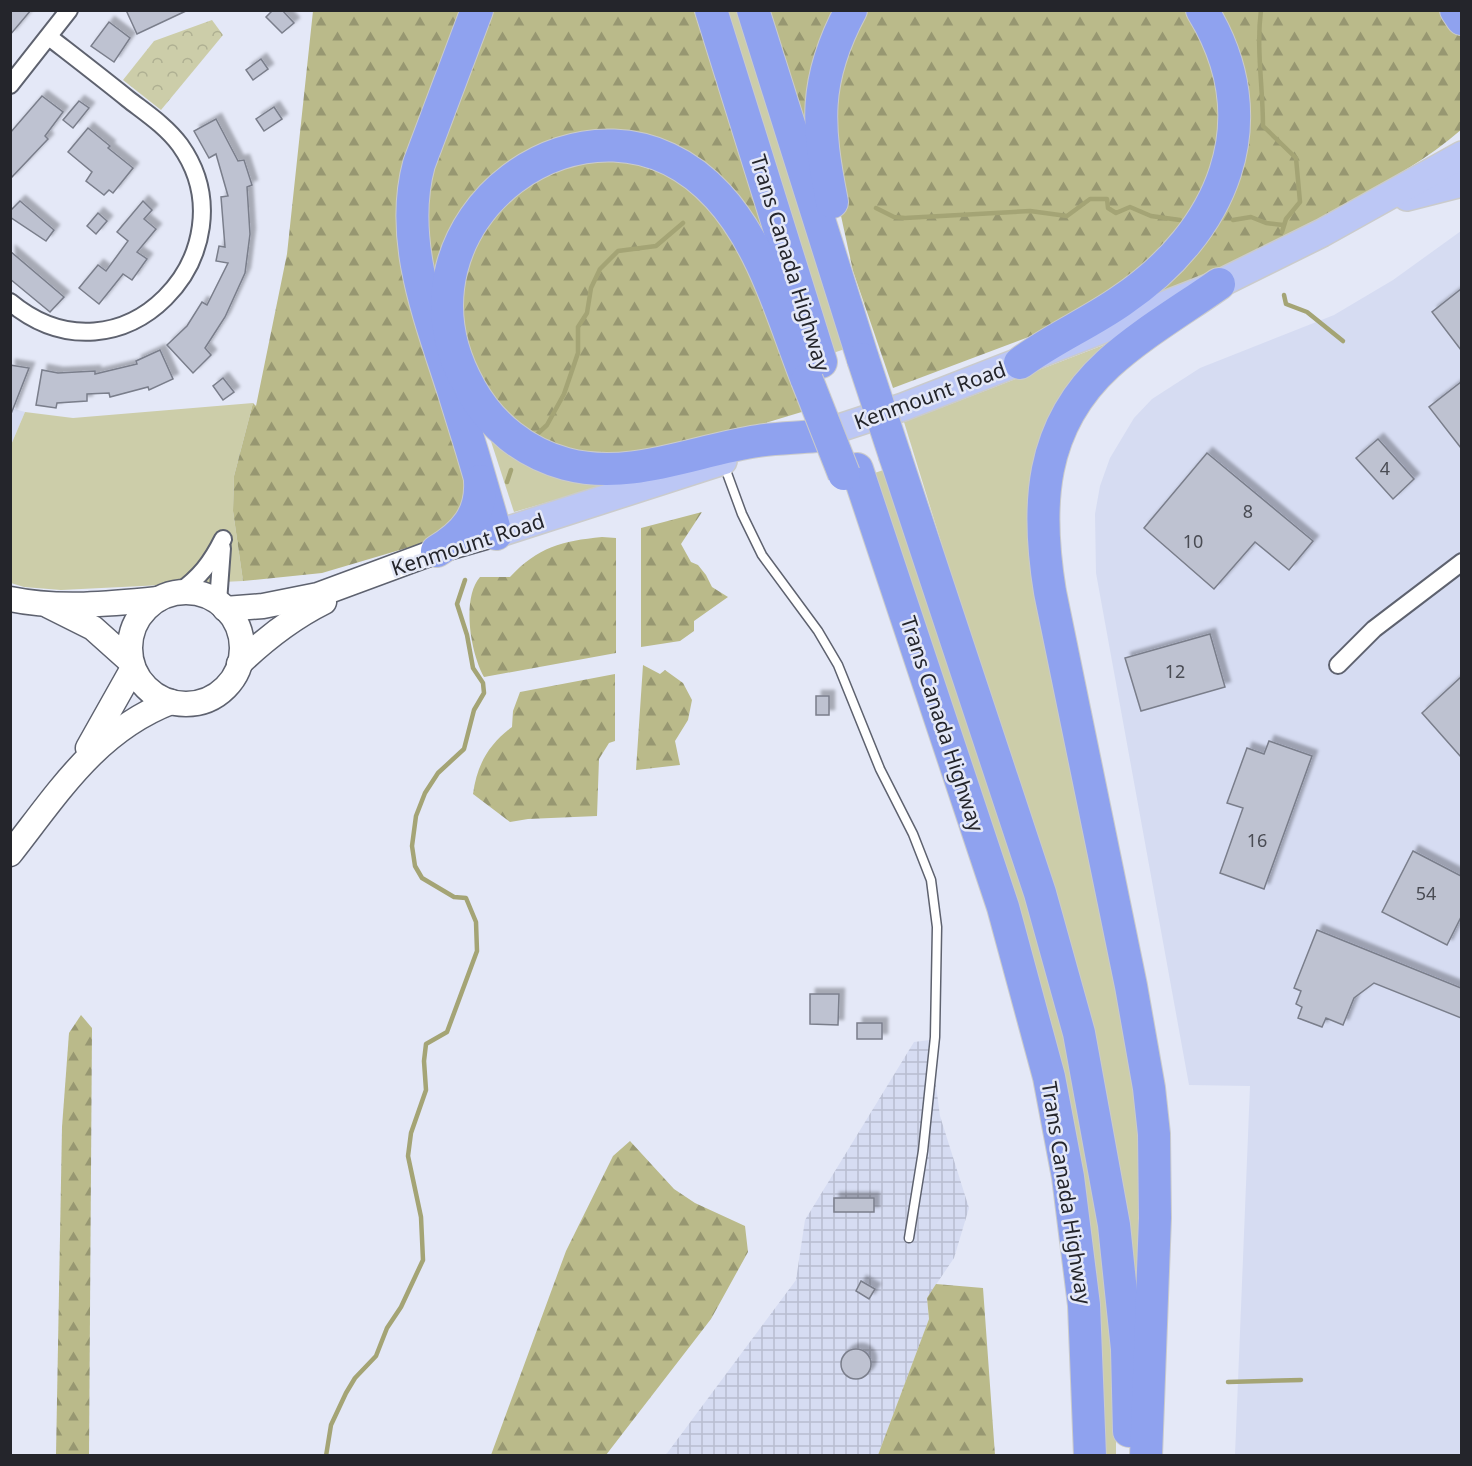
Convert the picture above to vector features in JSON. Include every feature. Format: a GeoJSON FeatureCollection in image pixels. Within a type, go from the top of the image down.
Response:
{"type":"FeatureCollection","features":[{"type":"Feature","properties":{"kind":"highway"},"geometry":{"type":"LineString","coordinates":[[477,10],[419,164],[414,187],[412,221],[416,256],[429,310],[480,478],[502,532]]}},
{"type":"Feature","properties":{"kind":"highway","name":"Trans Canada Highway"},"geometry":{"type":"LineString","coordinates":[[711,10],[816,377],[926,676],[1007,922],[1054,1099],[1068,1177],[1084,1305],[1090,1455]]}},
{"type":"Feature","properties":{"kind":"highway","name":"Trans Canada Highway"},"geometry":{"type":"LineString","coordinates":[[753,10],[863,359],[1040,893],[1079,1033],[1098,1124],[1120,1278],[1127,1349],[1129,1455]]}},
{"type":"Feature","properties":{"kind":"highway"},"geometry":{"type":"LineString","coordinates":[[851,10],[829,55],[823,78],[821,128],[823,154],[863,359]]}},
{"type":"Feature","properties":{"kind":"highway"},"geometry":{"type":"LineString","coordinates":[[1020,363],[1049,341],[1123,300],[1169,264],[1193,236],[1214,202],[1230,154],[1234,110],[1225,60],[1202,10]]}},
{"type":"Feature","properties":{"kind":"highway"},"geometry":{"type":"LineString","coordinates":[[1456,10],[1461,19]]}},
{"type":"Feature","properties":{"kind":"highway"},"geometry":{"type":"LineString","coordinates":[[502,532],[448,326],[450,276],[464,234],[480,208],[511,178],[535,164],[577,150],[618,147],[670,160],[701,180],[728,207],[748,239],[816,377]]}},
{"type":"Feature","properties":{"kind":"highway"},"geometry":{"type":"LineString","coordinates":[[1146,1455],[1154,1295],[1154,1134],[1136,1008],[1050,592],[1043,538],[1042,501],[1048,466],[1058,433],[1071,408],[1090,382],[1115,358],[1219,284]]}},
{"type":"Feature","properties":{"kind":"highway"},"geometry":{"type":"LineString","coordinates":[[455,358],[474,395],[499,427],[537,454],[569,465],[605,469],[644,466],[759,441],[816,436]]}},
{"type":"Feature","properties":{"kind":"highway"},"geometry":{"type":"LineString","coordinates":[[437,551],[458,537],[470,523],[479,504],[480,478]]}},
{"type":"Feature","properties":{"kind":"main road","name":"Kenmount Road"},"geometry":{"type":"LineString","coordinates":[[221,606],[263,606],[318,595],[375,576],[437,551],[723,462],[816,436],[903,407],[1219,284],[1376,204],[1461,155]]}},
{"type":"Feature","properties":{"kind":"main road"},"geometry":{"type":"LineString","coordinates":[[1376,204],[1461,183]]}},
{"type":"Feature","properties":{"kind":"main road","name":"Kenmount Road"},"geometry":{"type":"LineString","coordinates":[[239,664],[261,643],[301,613],[375,576]]}},
{"type":"Feature","properties":{"kind":"main road"},"geometry":{"type":"LineString","coordinates":[[10,599],[44,603],[110,604],[199,594],[221,606],[240,634],[239,664],[227,686],[207,699],[183,704],[171,702],[144,686],[132,665],[93,628],[44,603]]}},
{"type":"Feature","properties":{"kind":"main road"},"geometry":{"type":"LineString","coordinates":[[10,854],[76,768],[132,665],[130,641],[136,621],[168,596]]}},
{"type":"Feature","properties":{"kind":"main road"},"geometry":{"type":"LineString","coordinates":[[76,768],[124,725],[140,715],[171,702]]}},
{"type":"Feature","properties":{"kind":"street"},"geometry":{"type":"LineString","coordinates":[[10,85],[69,10]]}},
{"type":"Feature","properties":{"kind":"street"},"geometry":{"type":"LineString","coordinates":[[10,302],[40,322],[59,329],[91,332],[123,326],[141,318],[171,293],[188,264],[199,225],[200,203],[196,180],[180,144],[152,118],[49,37]]}},
{"type":"Feature","properties":{"kind":"street"},"geometry":{"type":"LineString","coordinates":[[168,596],[198,579],[209,565],[223,539],[221,606]]}},
{"type":"Feature","properties":{"kind":"street"},"geometry":{"type":"LineString","coordinates":[[1338,665],[1374,629],[1461,562]]}},
{"type":"Feature","properties":{"kind":"lane"},"geometry":{"type":"LineString","coordinates":[[723,462],[742,514],[762,555],[818,631],[838,665],[879,769],[913,834],[931,880],[938,927],[935,1037],[923,1151],[909,1238]]}},
{"type":"Feature","properties":{"kind":"shaded area"},"geometry":{"type":"Polygon","coordinates":[[[1461,231],[1461,1455],[1235,1455],[1250,1086],[1189,1085],[1096,573],[1095,514],[1100,486],[1110,458],[1134,418],[1152,399],[1200,368],[1334,315],[1393,280],[1461,231]]]}},
{"type":"Feature","properties":{"kind":"shaded area"},"geometry":{"type":"Polygon","coordinates":[[[11,408],[25,412],[11,445],[11,408]]]}},
{"type":"Feature","properties":{"kind":"shaded area"},"geometry":{"type":"Polygon","coordinates":[[[930,1040],[940,1116],[969,1208],[954,1258],[927,1298],[929,1319],[878,1455],[665,1456],[796,1280],[805,1220],[914,1042],[930,1040]]]}},
{"type":"Feature","properties":{"kind":"green space"},"geometry":{"type":"Polygon","coordinates":[[[313,11],[466,11],[409,160],[470,480],[469,502],[437,539],[322,573],[243,581],[233,511],[234,476],[253,403],[256,406],[287,254],[313,11]]]}},
{"type":"Feature","properties":{"kind":"green space"},"geometry":{"type":"Polygon","coordinates":[[[485,11],[694,11],[790,305],[687,159],[521,162],[438,311],[420,203],[485,11]]]}},
{"type":"Feature","properties":{"kind":"green space"},"geometry":{"type":"Polygon","coordinates":[[[724,11],[740,11],[845,349],[833,353],[724,11]]]}},
{"type":"Feature","properties":{"kind":"green space"},"geometry":{"type":"Polygon","coordinates":[[[769,11],[842,11],[815,155],[769,11]]]}},
{"type":"Feature","properties":{"kind":"green space"},"geometry":{"type":"Polygon","coordinates":[[[858,11],[1195,11],[1219,75],[1217,172],[1147,274],[1042,332],[893,388],[853,271],[828,156],[840,46],[858,11]]]}},
{"type":"Feature","properties":{"kind":"green space"},"geometry":{"type":"Polygon","coordinates":[[[1212,11],[1446,11],[1461,34],[1462,129],[1436,150],[1408,168],[1322,217],[1236,260],[1119,313],[1224,198],[1212,11]]]}},
{"type":"Feature","properties":{"kind":"green space"},"geometry":{"type":"Polygon","coordinates":[[[212,20],[223,35],[161,110],[123,80],[154,41],[212,20]]]}},
{"type":"Feature","properties":{"kind":"green space"},"geometry":{"type":"Polygon","coordinates":[[[612,156],[690,183],[743,251],[805,411],[666,453],[577,457],[498,414],[461,345],[461,261],[525,179],[612,156]]]}},
{"type":"Feature","properties":{"kind":"green space"},"geometry":{"type":"Polygon","coordinates":[[[1140,331],[1042,461],[1148,1128],[1135,1339],[999,730],[904,422],[1140,331]]]}},
{"type":"Feature","properties":{"kind":"green space"},"geometry":{"type":"Polygon","coordinates":[[[253,403],[234,476],[233,511],[243,581],[61,590],[24,587],[11,583],[11,445],[25,412],[73,418],[253,403]]]}},
{"type":"Feature","properties":{"kind":"green space"},"geometry":{"type":"Polygon","coordinates":[[[487,429],[639,476],[514,512],[487,429]]]}},
{"type":"Feature","properties":{"kind":"green space"},"geometry":{"type":"Polygon","coordinates":[[[886,469],[1033,911],[1066,1031],[1091,1152],[1116,1393],[1116,1455],[1102,1455],[1093,1277],[872,474],[886,469]]]}},
{"type":"Feature","properties":{"kind":"green space"},"geometry":{"type":"Polygon","coordinates":[[[702,512],[681,544],[691,562],[698,565],[712,587],[728,597],[694,621],[694,631],[680,641],[641,647],[641,528],[702,512]]]}},
{"type":"Feature","properties":{"kind":"green space"},"geometry":{"type":"Polygon","coordinates":[[[602,537],[616,538],[616,653],[484,677],[475,655],[469,612],[474,587],[480,577],[510,577],[531,559],[552,547],[602,537]]]}},
{"type":"Feature","properties":{"kind":"green space"},"geometry":{"type":"Polygon","coordinates":[[[643,665],[660,674],[665,670],[683,683],[692,700],[688,720],[675,741],[680,765],[636,770],[643,665]]]}},
{"type":"Feature","properties":{"kind":"green space"},"geometry":{"type":"Polygon","coordinates":[[[615,674],[615,741],[609,743],[599,759],[597,816],[510,822],[473,794],[477,774],[485,756],[496,741],[512,727],[513,711],[520,692],[615,674]]]}},
{"type":"Feature","properties":{"kind":"green space"},"geometry":{"type":"Polygon","coordinates":[[[81,1015],[92,1028],[89,1455],[56,1455],[62,1127],[69,1033],[81,1015]]]}},
{"type":"Feature","properties":{"kind":"green space"},"geometry":{"type":"Polygon","coordinates":[[[630,1141],[674,1189],[695,1203],[745,1226],[748,1252],[711,1319],[606,1455],[491,1455],[566,1251],[613,1156],[630,1141]]]}},
{"type":"Feature","properties":{"kind":"green space"},"geometry":{"type":"Polygon","coordinates":[[[936,1284],[983,1288],[995,1455],[878,1455],[929,1319],[927,1298],[936,1284]]]}},
{"type":"Feature","properties":{"kind":"building"},"geometry":{"type":"Polygon","coordinates":[[[10,10],[31,10],[10,35],[10,10]]]}},
{"type":"Feature","properties":{"kind":"building"},"geometry":{"type":"Polygon","coordinates":[[[126,10],[188,10],[137,34],[126,10]]]}},
{"type":"Feature","properties":{"kind":"building"},"geometry":{"type":"Polygon","coordinates":[[[273,10],[282,10],[294,23],[282,33],[266,17],[273,10]]]}},
{"type":"Feature","properties":{"kind":"building"},"geometry":{"type":"Polygon","coordinates":[[[109,22],[130,38],[114,62],[91,46],[109,22]]]}},
{"type":"Feature","properties":{"kind":"building"},"geometry":{"type":"Polygon","coordinates":[[[261,59],[268,69],[253,80],[246,70],[261,59]]]}},
{"type":"Feature","properties":{"kind":"building"},"geometry":{"type":"Polygon","coordinates":[[[42,96],[63,112],[45,136],[48,139],[10,179],[10,133],[42,96]]]}},
{"type":"Feature","properties":{"kind":"building"},"geometry":{"type":"Polygon","coordinates":[[[79,101],[89,108],[73,128],[63,120],[79,101]]]}},
{"type":"Feature","properties":{"kind":"building"},"geometry":{"type":"Polygon","coordinates":[[[274,107],[282,119],[264,131],[256,119],[274,107]]]}},
{"type":"Feature","properties":{"kind":"building"},"geometry":{"type":"Polygon","coordinates":[[[216,119],[238,161],[244,160],[252,185],[247,187],[250,234],[245,273],[225,317],[205,348],[211,355],[193,373],[167,345],[187,326],[202,302],[207,305],[228,263],[216,261],[219,246],[225,247],[221,197],[228,196],[216,154],[209,158],[194,131],[216,119]]]}},
{"type":"Feature","properties":{"kind":"building"},"geometry":{"type":"Polygon","coordinates":[[[88,128],[133,168],[113,193],[109,190],[104,195],[86,181],[92,172],[68,152],[88,128]]]}},
{"type":"Feature","properties":{"kind":"building"},"geometry":{"type":"Polygon","coordinates":[[[20,201],[54,230],[46,241],[10,217],[10,211],[20,201]]]}},
{"type":"Feature","properties":{"kind":"building"},"geometry":{"type":"Polygon","coordinates":[[[143,201],[152,210],[144,219],[156,229],[137,252],[147,259],[132,280],[123,274],[99,304],[79,288],[98,265],[106,271],[128,241],[117,232],[143,201]]]}},
{"type":"Feature","properties":{"kind":"building"},"geometry":{"type":"Polygon","coordinates":[[[98,213],[107,221],[96,234],[87,226],[98,213]]]}},
{"type":"Feature","properties":{"kind":"building"},"geometry":{"type":"Polygon","coordinates":[[[10,251],[64,297],[50,312],[10,279],[10,251]]]}},
{"type":"Feature","properties":{"kind":"building"},"geometry":{"type":"Polygon","coordinates":[[[1461,289],[1461,350],[1432,312],[1461,289]]]}},
{"type":"Feature","properties":{"kind":"building"},"geometry":{"type":"Polygon","coordinates":[[[160,350],[173,379],[149,390],[148,387],[110,397],[109,393],[87,394],[87,401],[57,403],[56,408],[36,405],[42,370],[58,373],[95,371],[95,374],[137,364],[136,361],[160,350]]]}},
{"type":"Feature","properties":{"kind":"building"},"geometry":{"type":"Polygon","coordinates":[[[10,365],[29,368],[11,414],[10,413],[10,365]]]}},
{"type":"Feature","properties":{"kind":"building"},"geometry":{"type":"Polygon","coordinates":[[[223,378],[234,392],[223,400],[213,386],[223,378]]]}},
{"type":"Feature","properties":{"kind":"building"},"geometry":{"type":"Polygon","coordinates":[[[1461,382],[1461,448],[1429,407],[1461,382]]]}},
{"type":"Feature","properties":{"kind":"building"},"geometry":{"type":"Polygon","coordinates":[[[1378,439],[1414,479],[1393,499],[1356,458],[1378,439]]]}},
{"type":"Feature","properties":{"kind":"building"},"geometry":{"type":"Polygon","coordinates":[[[1207,453],[1313,541],[1289,570],[1255,542],[1214,589],[1144,528],[1207,453]]]}},
{"type":"Feature","properties":{"kind":"building"},"geometry":{"type":"Polygon","coordinates":[[[1210,634],[1225,687],[1141,711],[1125,658],[1210,634]]]}},
{"type":"Feature","properties":{"kind":"building"},"geometry":{"type":"Polygon","coordinates":[[[1461,677],[1461,757],[1422,713],[1461,677]]]}},
{"type":"Feature","properties":{"kind":"building"},"geometry":{"type":"Polygon","coordinates":[[[816,696],[829,696],[829,715],[816,715],[816,696]]]}},
{"type":"Feature","properties":{"kind":"building"},"geometry":{"type":"Polygon","coordinates":[[[1269,741],[1312,756],[1264,889],[1220,873],[1243,808],[1227,803],[1247,748],[1264,754],[1269,741]]]}},
{"type":"Feature","properties":{"kind":"building"},"geometry":{"type":"Polygon","coordinates":[[[1413,851],[1461,876],[1461,917],[1447,945],[1382,912],[1413,851]]]}},
{"type":"Feature","properties":{"kind":"building"},"geometry":{"type":"Polygon","coordinates":[[[1317,930],[1461,988],[1461,1018],[1374,983],[1354,998],[1343,1025],[1326,1018],[1322,1027],[1298,1018],[1302,1007],[1296,1004],[1301,991],[1294,988],[1317,930]]]}},
{"type":"Feature","properties":{"kind":"building"},"geometry":{"type":"Polygon","coordinates":[[[810,994],[839,994],[838,1025],[810,1024],[810,994]]]}},
{"type":"Feature","properties":{"kind":"building"},"geometry":{"type":"Polygon","coordinates":[[[857,1023],[882,1023],[882,1039],[857,1039],[857,1023]]]}},
{"type":"Feature","properties":{"kind":"building"},"geometry":{"type":"Polygon","coordinates":[[[834,1198],[874,1198],[874,1212],[834,1212],[834,1198]]]}},
{"type":"Feature","properties":{"kind":"building"},"geometry":{"type":"Polygon","coordinates":[[[861,1281],[875,1289],[869,1299],[856,1291],[861,1281]]]}},
{"type":"Feature","properties":{"kind":"building"},"geometry":{"type":"Polygon","coordinates":[[[856,1349],[867,1353],[871,1364],[867,1375],[856,1379],[845,1375],[841,1364],[845,1353],[856,1349]]]}},
{"type":"Feature","properties":{"kind":"waterway"},"geometry":{"type":"LineString","coordinates":[[1261,10],[1259,54],[1263,126],[1296,158],[1300,202],[1286,219],[1282,232]]}},
{"type":"Feature","properties":{"kind":"waterway"},"geometry":{"type":"LineString","coordinates":[[876,208],[894,217],[905,218],[1030,211],[1067,216],[1090,199],[1107,199],[1108,208],[1116,213],[1130,207],[1151,216],[1180,220]]}},
{"type":"Feature","properties":{"kind":"waterway"},"geometry":{"type":"LineString","coordinates":[[1233,220],[1251,217],[1266,223],[1283,225]]}},
{"type":"Feature","properties":{"kind":"waterway"},"geometry":{"type":"LineString","coordinates":[[533,438],[547,425],[564,394],[578,353],[578,327],[587,313],[591,288],[600,269],[618,251],[656,246],[683,223]]}},
{"type":"Feature","properties":{"kind":"waterway"},"geometry":{"type":"LineString","coordinates":[[1284,295],[1286,304],[1307,312],[1343,341]]}},
{"type":"Feature","properties":{"kind":"waterway"},"geometry":{"type":"LineString","coordinates":[[507,482],[511,470]]}},
{"type":"Feature","properties":{"kind":"waterway"},"geometry":{"type":"LineString","coordinates":[[326,1456],[331,1425],[346,1393],[355,1378],[376,1356],[387,1328],[401,1307],[423,1260],[421,1217],[408,1156],[411,1133],[426,1090],[424,1061],[426,1044],[447,1032],[477,951],[476,922],[466,898],[454,897],[422,878],[415,866],[412,846],[416,816],[425,793],[438,773],[464,749],[474,710],[484,693],[483,683],[473,668],[467,635],[457,604],[465,580]]}},
{"type":"Feature","properties":{"kind":"waterway"},"geometry":{"type":"LineString","coordinates":[[1228,1382],[1301,1380]]}}]}
